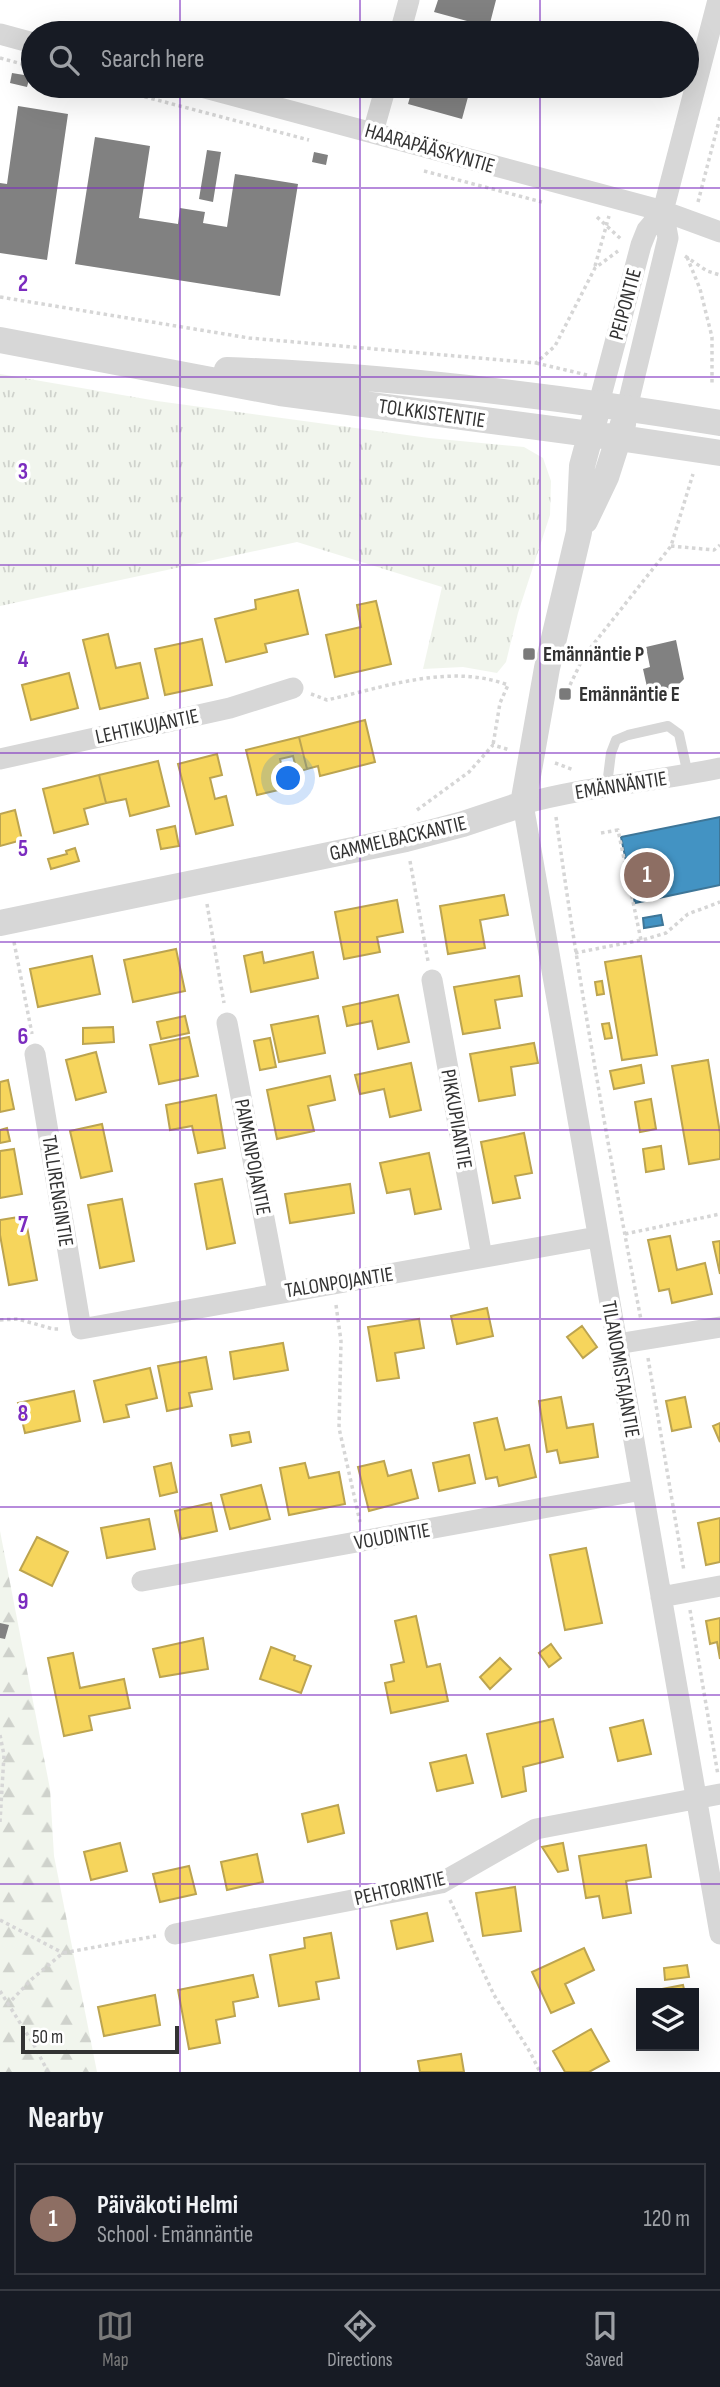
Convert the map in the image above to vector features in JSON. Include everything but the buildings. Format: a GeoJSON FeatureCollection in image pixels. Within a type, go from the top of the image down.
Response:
{"type":"FeatureCollection","features":[{"type":"Feature","properties":{"kind":"street"},"geometry":{"type":"LineString","coordinates":[[403,21],[409,0]]}},
{"type":"Feature","properties":{"kind":"street","name":"PEIPONTIE"},"geometry":{"type":"LineString","coordinates":[[699,92],[714,43],[718,0]]}},
{"type":"Feature","properties":{"kind":"street"},"geometry":{"type":"LineString","coordinates":[[0,34],[21,40]]}},
{"type":"Feature","properties":{"kind":"street","name":"HAARAPÄÄSKYNTIE"},"geometry":{"type":"LineString","coordinates":[[244,98],[663,211],[720,232]]}},
{"type":"Feature","properties":{"kind":"street"},"geometry":{"type":"LineString","coordinates":[[373,132],[383,98]]}},
{"type":"Feature","properties":{"kind":"street","name":"PEIPONTIE"},"geometry":{"type":"LineString","coordinates":[[599,403],[636,245],[663,211],[697,98]]}},
{"type":"Feature","properties":{"kind":"street","name":"PEIPONTIE"},"geometry":{"type":"LineString","coordinates":[[627,408],[668,238],[663,211]]}},
{"type":"Feature","properties":{"kind":"street","name":"TOLKKISTENTIE"},"geometry":{"type":"LineString","coordinates":[[0,340],[280,393],[720,453]]}},
{"type":"Feature","properties":{"kind":"street","name":"TOLKKISTENTIE"},"geometry":{"type":"LineString","coordinates":[[145,367],[279,372],[410,382],[599,403],[720,423]]}},
{"type":"Feature","properties":{"kind":"street"},"geometry":{"type":"LineString","coordinates":[[523,804],[547,668],[579,532],[582,466],[599,403]]}},
{"type":"Feature","properties":{"kind":"street"},"geometry":{"type":"LineString","coordinates":[[579,532],[606,477],[627,408]]}},
{"type":"Feature","properties":{"kind":"street","name":"LEHTIKUJANTIE"},"geometry":{"type":"LineString","coordinates":[[0,759],[230,708],[293,688]]}},
{"type":"Feature","properties":{"kind":"street","name":"EMÄNNÄNTIE"},"geometry":{"type":"LineString","coordinates":[[523,804],[607,785],[688,775],[720,768]]}},
{"type":"Feature","properties":{"kind":"street","name":"GAMMELBACKANTIE"},"geometry":{"type":"LineString","coordinates":[[5,922],[406,839],[523,804]]}},
{"type":"Feature","properties":{"kind":"street","name":"TILANOMISTAJANTIE"},"geometry":{"type":"LineString","coordinates":[[523,804],[720,1934]]}},
{"type":"Feature","properties":{"kind":"street","name":"PIKKUPIIANTIE"},"geometry":{"type":"LineString","coordinates":[[432,980],[482,1257]]}},
{"type":"Feature","properties":{"kind":"street","name":"PAIMENPOJANTIE"},"geometry":{"type":"LineString","coordinates":[[227,1023],[278,1292]]}},
{"type":"Feature","properties":{"kind":"street","name":"TALLIRENGINTIE"},"geometry":{"type":"LineString","coordinates":[[35,1054],[80,1329]]}},
{"type":"Feature","properties":{"kind":"street","name":"TALONPOJANTIE"},"geometry":{"type":"LineString","coordinates":[[80,1329],[597,1237]]}},
{"type":"Feature","properties":{"kind":"street"},"geometry":{"type":"LineString","coordinates":[[617,1344],[720,1327]]}},
{"type":"Feature","properties":{"kind":"street","name":"VOUDINTIE"},"geometry":{"type":"LineString","coordinates":[[142,1581],[642,1490]]}},
{"type":"Feature","properties":{"kind":"street"},"geometry":{"type":"LineString","coordinates":[[661,1597],[720,1586]]}},
{"type":"Feature","properties":{"kind":"street","name":"PEHTORINTIE"},"geometry":{"type":"LineString","coordinates":[[175,1934],[442,1883],[536,1829],[720,1794]]}},
{"type":"Feature","properties":{"kind":"lane"},"geometry":{"type":"LineString","coordinates":[[607,785],[611,753],[616,740],[668,726],[679,734],[688,775]]}},
{"type":"Feature","properties":{"kind":"path"},"geometry":{"type":"LineString","coordinates":[[0,58],[21,64]]}},
{"type":"Feature","properties":{"kind":"path"},"geometry":{"type":"LineString","coordinates":[[149,98],[316,142]]}},
{"type":"Feature","properties":{"kind":"path"},"geometry":{"type":"LineString","coordinates":[[417,169],[551,205]]}},
{"type":"Feature","properties":{"kind":"path"},"geometry":{"type":"LineString","coordinates":[[0,297],[249,338],[536,363],[555,346],[595,268],[614,198]]}},
{"type":"Feature","properties":{"kind":"path"},"geometry":{"type":"LineString","coordinates":[[588,214],[600,218],[617,237],[636,245]]}},
{"type":"Feature","properties":{"kind":"path"},"geometry":{"type":"LineString","coordinates":[[595,268],[636,245]]}},
{"type":"Feature","properties":{"kind":"path"},"geometry":{"type":"LineString","coordinates":[[665,250],[686,256],[707,271],[720,275]]}},
{"type":"Feature","properties":{"kind":"path"},"geometry":{"type":"LineString","coordinates":[[712,337],[720,339]]}},
{"type":"Feature","properties":{"kind":"path"},"geometry":{"type":"LineString","coordinates":[[565,694],[584,656],[671,546],[693,474]]}},
{"type":"Feature","properties":{"kind":"path"},"geometry":{"type":"LineString","coordinates":[[671,546],[714,550],[720,545]]}},
{"type":"Feature","properties":{"kind":"path"},"geometry":{"type":"LineString","coordinates":[[293,688],[327,700],[427,678],[463,675],[490,678],[508,685],[500,704],[493,746],[469,772],[414,812]]}},
{"type":"Feature","properties":{"kind":"path"},"geometry":{"type":"LineString","coordinates":[[493,746],[531,757]]}},
{"type":"Feature","properties":{"kind":"path"},"geometry":{"type":"LineString","coordinates":[[607,785],[591,775],[555,763],[553,796],[575,953],[645,1340],[720,1784]]}},
{"type":"Feature","properties":{"kind":"path"},"geometry":{"type":"LineString","coordinates":[[601,833],[618,830],[640,940]]}},
{"type":"Feature","properties":{"kind":"path"},"geometry":{"type":"LineString","coordinates":[[406,839],[432,980]]}},
{"type":"Feature","properties":{"kind":"path"},"geometry":{"type":"LineString","coordinates":[[203,881],[227,1023]]}},
{"type":"Feature","properties":{"kind":"path"},"geometry":{"type":"LineString","coordinates":[[575,953],[666,933],[688,914],[720,902]]}},
{"type":"Feature","properties":{"kind":"path"},"geometry":{"type":"LineString","coordinates":[[5,922],[35,1054]]}},
{"type":"Feature","properties":{"kind":"path"},"geometry":{"type":"LineString","coordinates":[[625,1234],[720,1214]]}},
{"type":"Feature","properties":{"kind":"path"},"geometry":{"type":"LineString","coordinates":[[333,1284],[341,1341],[340,1428],[364,1541]]}},
{"type":"Feature","properties":{"kind":"path"},"geometry":{"type":"LineString","coordinates":[[0,1320],[18,1319],[52,1329],[80,1329]]}},
{"type":"Feature","properties":{"kind":"path"},"geometry":{"type":"LineString","coordinates":[[0,1735],[4,1755],[0,1822]]}},
{"type":"Feature","properties":{"kind":"path"},"geometry":{"type":"LineString","coordinates":[[442,1883],[494,1995],[540,2072]]}},
{"type":"Feature","properties":{"kind":"path"},"geometry":{"type":"LineString","coordinates":[[0,1920],[63,1953]]}},
{"type":"Feature","properties":{"kind":"path"},"geometry":{"type":"LineString","coordinates":[[7,2005],[63,1953],[175,1934]]}},
{"type":"Feature","properties":{"kind":"path"},"geometry":{"type":"LineString","coordinates":[[0,1992],[48,2072]]}},
{"type":"Feature","properties":{"kind":"green space"},"geometry":{"type":"Polygon","coordinates":[[[0,374],[157,401],[429,438],[524,447],[543,458],[551,481],[550,515],[518,613],[506,662],[497,673],[463,667],[423,669],[442,587],[297,542],[0,606],[0,374]]]}},
{"type":"Feature","properties":{"kind":"green space"},"geometry":{"type":"Polygon","coordinates":[[[0,1531],[50,1789],[54,1856],[97,2072],[0,2072],[0,1531]]]}},
{"type":"Feature","properties":{"kind":"place","name":"Emännäntie P"},"geometry":{"type":"Point","coordinates":[529,654]}},
{"type":"Feature","properties":{"kind":"place","name":"Emännäntie E"},"geometry":{"type":"Point","coordinates":[565,694]}},
{"type":"Feature","properties":{"kind":"place","name":"Päiväkoti Helmi"},"geometry":{"type":"Point","coordinates":[647,875]}}]}
